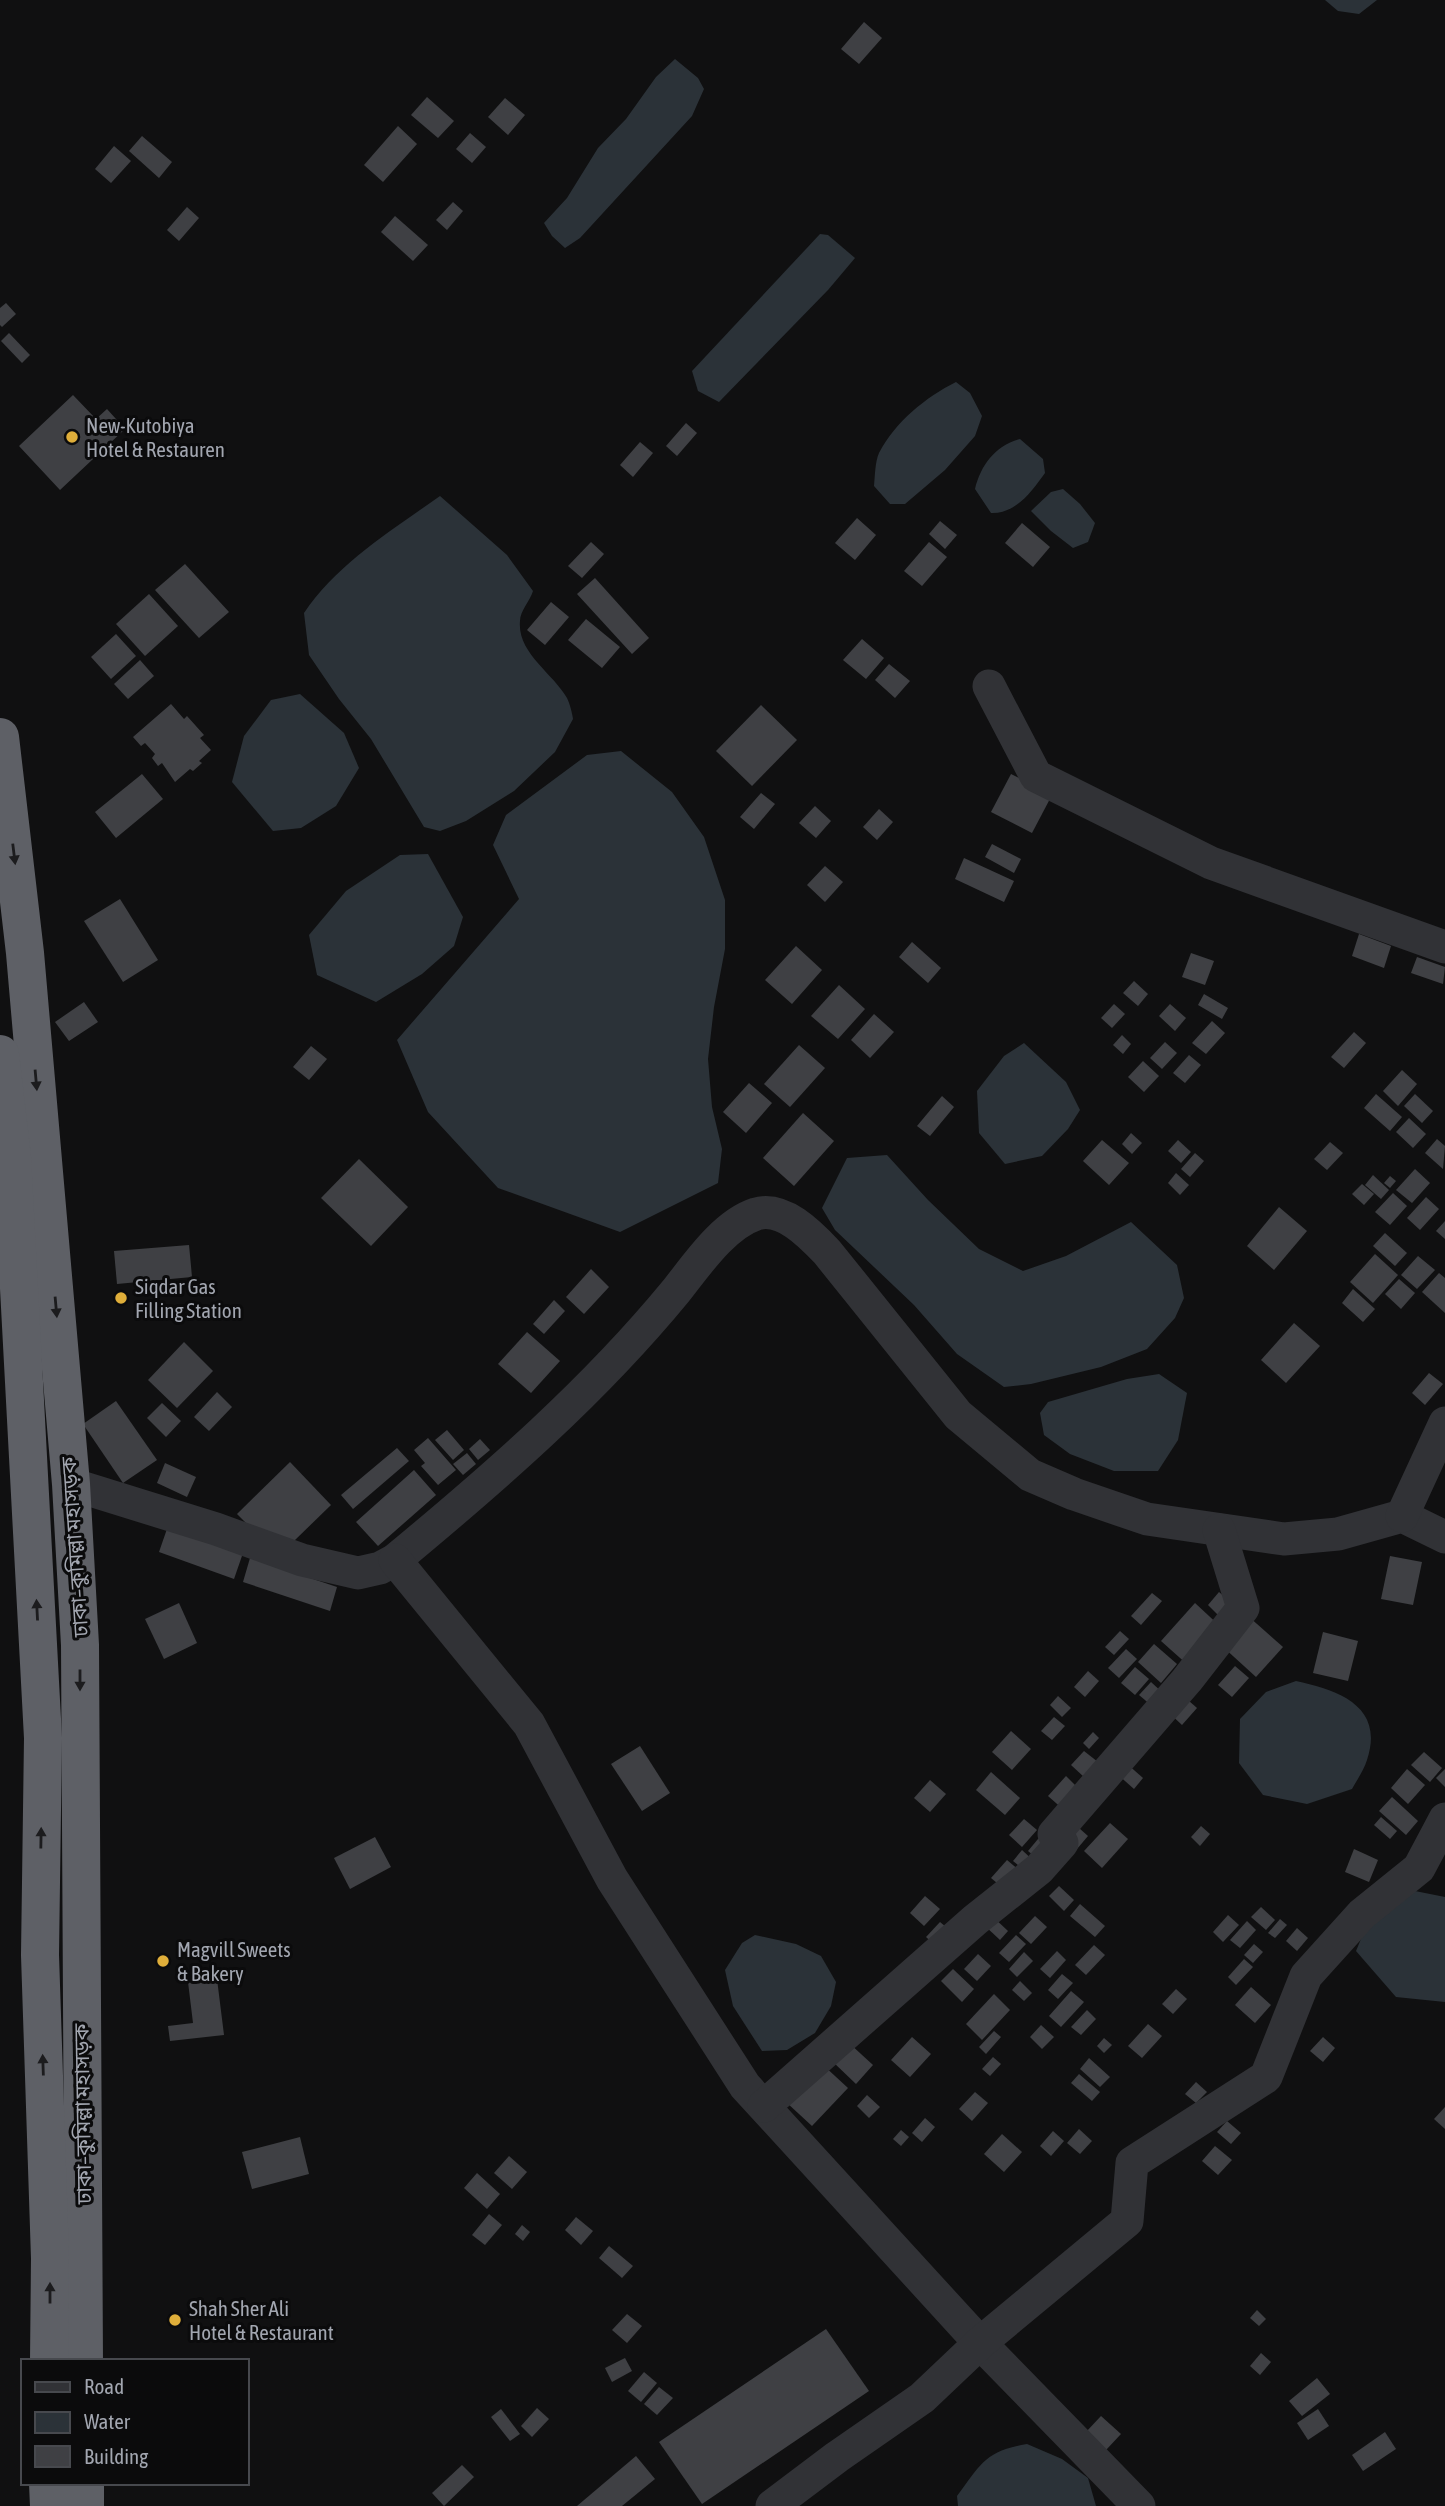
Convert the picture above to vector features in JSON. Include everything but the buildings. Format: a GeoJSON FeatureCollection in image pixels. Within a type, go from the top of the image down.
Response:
{"type":"FeatureCollection","features":[{"type":"Feature","properties":{"kind":"highway","name":"ঢাকা–কুমিল্লা মহাসড়ক"},"geometry":{"type":"LineString","coordinates":[[0,737],[25,953],[71,1484],[80,1645],[85,2359]]}},
{"type":"Feature","properties":{"kind":"highway","name":"ঢাকা–কুমিল্লা মহাসড়ক"},"geometry":{"type":"LineString","coordinates":[[0,1054],[12,1157],[43,1738],[40,1955],[50,2258],[49,2359]]}},
{"type":"Feature","properties":{"kind":"highway"},"geometry":{"type":"LineString","coordinates":[[48,2485],[49,2506]]}},
{"type":"Feature","properties":{"kind":"highway"},"geometry":{"type":"LineString","coordinates":[[85,2485],[85,2506]]}},
{"type":"Feature","properties":{"kind":"street"},"geometry":{"type":"LineString","coordinates":[[989,686],[1036,776],[1211,863],[1445,947]]}},
{"type":"Feature","properties":{"kind":"street"},"geometry":{"type":"LineString","coordinates":[[71,1484],[302,1560],[358,1573],[380,1568],[395,1560],[483,1487],[612,1366],[720,1238],[757,1214],[775,1213],[816,1240],[957,1415],[1030,1475],[1074,1494],[1147,1519],[1219,1531],[1284,1539],[1338,1534],[1402,1516],[1445,1537]]}},
{"type":"Feature","properties":{"kind":"street"},"geometry":{"type":"LineString","coordinates":[[1402,1516],[1445,1423]]}},
{"type":"Feature","properties":{"kind":"street"},"geometry":{"type":"LineString","coordinates":[[764,2106],[975,1920],[1039,1869],[1062,1843],[1054,1834],[1186,1681],[1243,1608],[1219,1531]]}},
{"type":"Feature","properties":{"kind":"street"},"geometry":{"type":"LineString","coordinates":[[395,1560],[529,1724],[612,1879],[745,2086],[980,2343],[1139,2506]]}},
{"type":"Feature","properties":{"kind":"street"},"geometry":{"type":"LineString","coordinates":[[772,2506],[922,2398],[980,2343],[1127,2221],[1132,2163],[1266,2077],[1306,1976],[1362,1914],[1419,1868],[1445,1819]]}},
{"type":"Feature","properties":{"kind":"water"},"geometry":{"type":"Polygon","coordinates":[[[1325,0],[1377,0],[1359,14],[1338,11],[1325,0]]]}},
{"type":"Feature","properties":{"kind":"water"},"geometry":{"type":"Polygon","coordinates":[[[675,59],[698,78],[704,89],[692,116],[580,238],[565,248],[552,236],[544,223],[567,198],[598,148],[626,119],[656,77],[675,59]]]}},
{"type":"Feature","properties":{"kind":"water"},"geometry":{"type":"Polygon","coordinates":[[[820,234],[828,235],[855,258],[828,290],[719,402],[698,391],[692,371],[820,234]]]}},
{"type":"Feature","properties":{"kind":"water"},"geometry":{"type":"Polygon","coordinates":[[[956,382],[970,393],[982,416],[975,436],[945,470],[905,504],[890,504],[874,486],[879,453],[912,411],[956,382]]]}},
{"type":"Feature","properties":{"kind":"water"},"geometry":{"type":"Polygon","coordinates":[[[1020,439],[1043,459],[1045,473],[1016,506],[991,513],[975,489],[978,480],[985,464],[996,452],[1020,439]]]}},
{"type":"Feature","properties":{"kind":"water"},"geometry":{"type":"Polygon","coordinates":[[[1063,489],[1095,523],[1088,542],[1073,548],[1031,511],[1051,492],[1063,489]]]}},
{"type":"Feature","properties":{"kind":"water"},"geometry":{"type":"Polygon","coordinates":[[[440,496],[507,555],[533,591],[520,617],[524,643],[567,698],[573,719],[555,752],[514,791],[466,821],[440,831],[424,827],[371,739],[309,655],[304,613],[317,595],[349,563],[440,496]]]}},
{"type":"Feature","properties":{"kind":"water"},"geometry":{"type":"Polygon","coordinates":[[[300,694],[344,733],[359,768],[336,806],[301,828],[273,831],[232,782],[244,736],[271,700],[300,694]]]}},
{"type":"Feature","properties":{"kind":"water"},"geometry":{"type":"Polygon","coordinates":[[[621,751],[672,792],[704,837],[725,900],[725,949],[708,1059],[712,1107],[722,1149],[718,1183],[620,1232],[498,1188],[428,1112],[397,1040],[519,899],[493,845],[506,815],[587,755],[621,751]]]}},
{"type":"Feature","properties":{"kind":"water"},"geometry":{"type":"Polygon","coordinates":[[[428,854],[463,917],[454,946],[422,974],[376,1002],[317,975],[309,935],[346,891],[400,855],[428,854]]]}},
{"type":"Feature","properties":{"kind":"water"},"geometry":{"type":"Polygon","coordinates":[[[1024,1043],[1066,1082],[1080,1110],[1068,1129],[1042,1156],[1005,1164],[979,1133],[977,1091],[1004,1056],[1024,1043]]]}},
{"type":"Feature","properties":{"kind":"water"},"geometry":{"type":"Polygon","coordinates":[[[887,1155],[928,1200],[979,1249],[1023,1271],[1066,1256],[1131,1222],[1177,1265],[1184,1298],[1175,1318],[1147,1349],[1101,1367],[1031,1384],[1004,1387],[957,1354],[914,1305],[835,1230],[822,1208],[847,1158],[887,1155]]]}},
{"type":"Feature","properties":{"kind":"water"},"geometry":{"type":"Polygon","coordinates":[[[1159,1374],[1187,1393],[1178,1440],[1158,1471],[1114,1471],[1070,1454],[1044,1435],[1040,1413],[1048,1402],[1127,1379],[1159,1374]]]}},
{"type":"Feature","properties":{"kind":"water"},"geometry":{"type":"Polygon","coordinates":[[[1296,1681],[1327,1690],[1354,1704],[1364,1714],[1371,1741],[1366,1764],[1352,1789],[1307,1804],[1263,1795],[1239,1763],[1240,1719],[1266,1692],[1296,1681]]]}},
{"type":"Feature","properties":{"kind":"water"},"geometry":{"type":"Polygon","coordinates":[[[1400,1888],[1445,1897],[1445,2002],[1396,1997],[1356,1951],[1373,1910],[1400,1888]]]}},
{"type":"Feature","properties":{"kind":"water"},"geometry":{"type":"Polygon","coordinates":[[[755,1935],[796,1944],[821,1956],[836,1982],[831,2006],[815,2033],[787,2050],[762,2051],[733,2006],[725,1970],[742,1943],[755,1935]]]}},
{"type":"Feature","properties":{"kind":"water"},"geometry":{"type":"Polygon","coordinates":[[[1027,2444],[1062,2459],[1088,2478],[1096,2506],[958,2506],[957,2496],[985,2461],[1002,2451],[1027,2444]]]}},
{"type":"Feature","properties":{"kind":"place","name":"New-Kutobiya Hotel & Restauren"},"geometry":{"type":"Point","coordinates":[72,437]}},
{"type":"Feature","properties":{"kind":"place","name":"Siqdar Gas Filling Station"},"geometry":{"type":"Point","coordinates":[121,1298]}},
{"type":"Feature","properties":{"kind":"place","name":"Magvill Sweets & Bakery"},"geometry":{"type":"Point","coordinates":[163,1961]}},
{"type":"Feature","properties":{"kind":"place","name":"Shah Sher Ali Hotel & Restaurant"},"geometry":{"type":"Point","coordinates":[175,2320]}}]}
